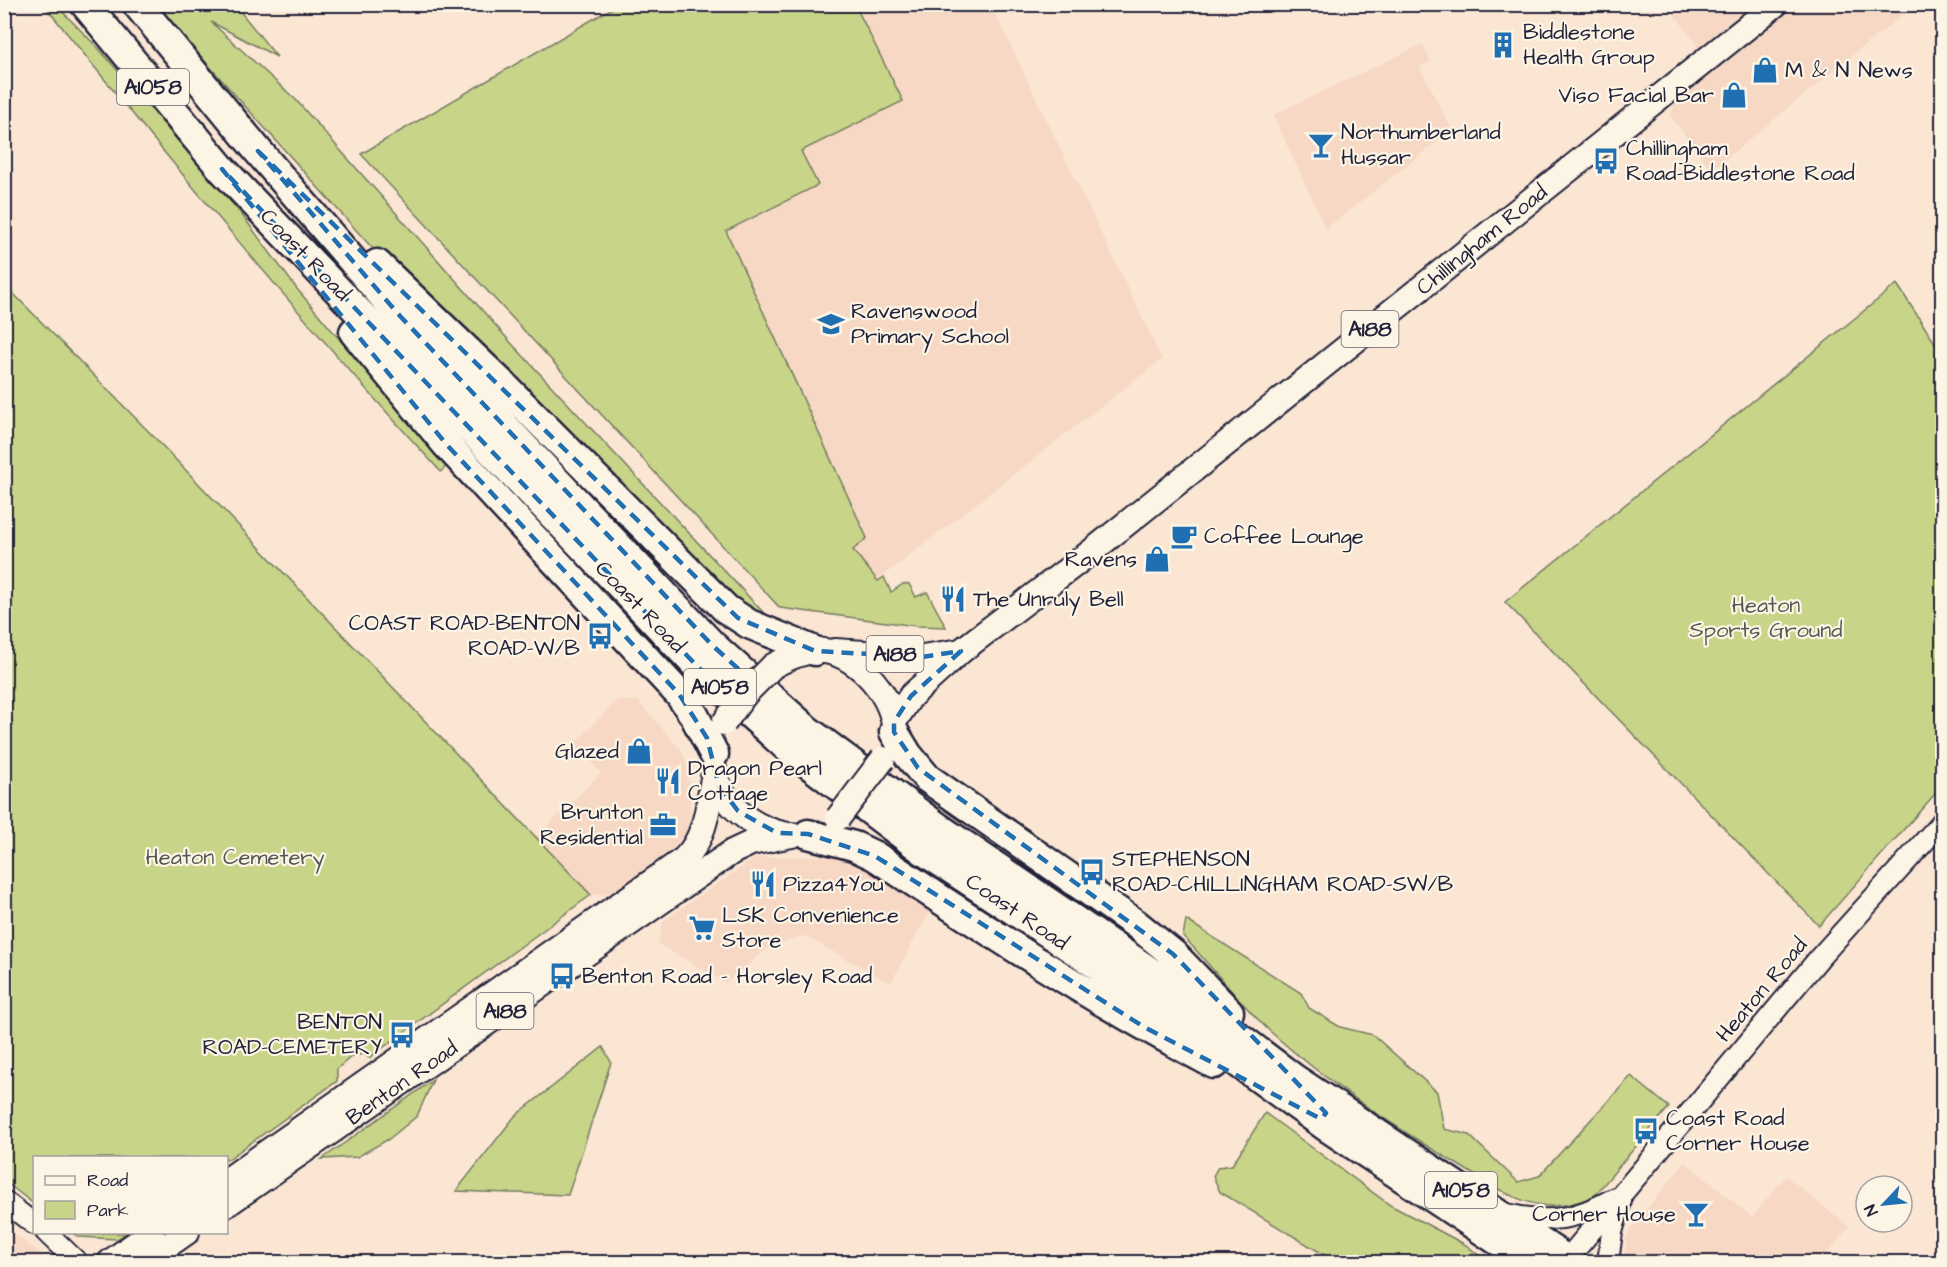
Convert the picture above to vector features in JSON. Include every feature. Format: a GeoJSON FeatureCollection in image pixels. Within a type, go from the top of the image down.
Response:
{"type":"FeatureCollection","features":[{"type":"Feature","properties":{"kind":"highway","name":"Coast Road"},"geometry":{"type":"LineString","coordinates":[[85,4],[222,169],[697,666],[789,749],[924,851],[1165,1010],[1301,1109],[1491,1223],[1567,1262]]}},
{"type":"Feature","properties":{"kind":"highway","name":"Coast Road"},"geometry":{"type":"LineString","coordinates":[[137,4],[258,151],[400,316],[704,637],[747,676],[807,730],[939,828],[1173,987],[1491,1223],[1530,1263]]}},
{"type":"Feature","properties":{"kind":"highway"},"geometry":{"type":"LineString","coordinates":[[258,151],[502,384],[726,609],[748,624],[821,651]]}},
{"type":"Feature","properties":{"kind":"highway"},"geometry":{"type":"LineString","coordinates":[[222,169],[447,445],[679,694],[698,722],[714,764]]}},
{"type":"Feature","properties":{"kind":"highway"},"geometry":{"type":"LineString","coordinates":[[894,727],[918,768],[927,778],[1136,924],[1173,954],[1293,1078]]}},
{"type":"Feature","properties":{"kind":"highway"},"geometry":{"type":"LineString","coordinates":[[800,835],[854,846],[875,856],[1075,986],[1144,1027],[1301,1109]]}},
{"type":"Feature","properties":{"kind":"main road","name":"Chillingham Road"},"geometry":{"type":"LineString","coordinates":[[894,727],[911,696],[961,651],[1087,555],[1776,4]]}},
{"type":"Feature","properties":{"kind":"main road","name":"Chillingham Road"},"geometry":{"type":"LineString","coordinates":[[821,651],[922,657],[961,651]]}},
{"type":"Feature","properties":{"kind":"main road"},"geometry":{"type":"LineString","coordinates":[[821,651],[846,658],[864,670],[882,695],[894,727],[890,747],[838,818],[826,827],[800,835],[760,827],[748,820],[728,800],[714,764],[724,723],[746,693],[773,666],[796,655],[821,651]]}},
{"type":"Feature","properties":{"kind":"main road","name":"Benton Road"},"geometry":{"type":"LineString","coordinates":[[228,1180],[684,859],[697,843],[702,831],[714,764]]}},
{"type":"Feature","properties":{"kind":"main road","name":"Benton Road"},"geometry":{"type":"LineString","coordinates":[[228,1204],[732,852],[751,843],[800,835]]}},
{"type":"Feature","properties":{"kind":"main road"},"geometry":{"type":"LineString","coordinates":[[110,1263],[151,1234]]}},
{"type":"Feature","properties":{"kind":"main road"},"geometry":{"type":"LineString","coordinates":[[144,1263],[186,1234]]}},
{"type":"Feature","properties":{"kind":"street","name":"Heaton Road"},"geometry":{"type":"LineString","coordinates":[[1567,1262],[1821,956],[1942,822]]}},
{"type":"Feature","properties":{"kind":"street","name":"Heaton Road"},"geometry":{"type":"LineString","coordinates":[[1608,1263],[1612,1232],[1623,1193]]}},
{"type":"Feature","properties":{"kind":"street"},"geometry":{"type":"LineString","coordinates":[[1508,1263],[1491,1223],[1523,1218],[1543,1220],[1569,1218],[1592,1210],[1623,1193]]}},
{"type":"Feature","properties":{"kind":"street"},"geometry":{"type":"LineString","coordinates":[[4,1201],[33,1223]]}},
{"type":"Feature","properties":{"kind":"street"},"geometry":{"type":"LineString","coordinates":[[47,1234],[77,1263]]}},
{"type":"Feature","properties":{"kind":"highlighted area"},"geometry":{"type":"Polygon","coordinates":[[[258,151],[738,618],[815,651],[922,657],[961,651],[911,696],[894,722],[894,732],[918,768],[1173,954],[1326,1113],[1321,1119],[1144,1027],[875,856],[808,834],[777,833],[738,811],[719,786],[707,738],[679,694],[447,445],[222,169],[697,666],[738,703],[755,684],[712,645],[400,316],[258,151]]]}},
{"type":"Feature","properties":{"kind":"shaded area","name":"Ravenswood Primary School"},"geometry":{"type":"Polygon","coordinates":[[[619,5],[991,5],[1162,359],[834,614],[780,608],[361,154],[619,5]]]}},
{"type":"Feature","properties":{"kind":"shaded area"},"geometry":{"type":"Polygon","coordinates":[[[1667,5],[1914,5],[1712,170],[1670,116],[1697,44],[1667,5]]]}},
{"type":"Feature","properties":{"kind":"shaded area"},"geometry":{"type":"Polygon","coordinates":[[[1423,44],[1431,61],[1420,67],[1452,130],[1326,229],[1273,115],[1423,44]]]}},
{"type":"Feature","properties":{"kind":"shaded area"},"geometry":{"type":"Polygon","coordinates":[[[617,700],[638,701],[682,751],[688,767],[691,822],[687,837],[679,850],[619,892],[591,895],[536,837],[601,773],[575,743],[617,700]]]}},
{"type":"Feature","properties":{"kind":"shaded area"},"geometry":{"type":"Polygon","coordinates":[[[757,857],[852,857],[932,907],[891,983],[804,936],[771,946],[726,983],[658,944],[663,921],[757,857]]]}},
{"type":"Feature","properties":{"kind":"shaded area","name":"Corner House"},"geometry":{"type":"Polygon","coordinates":[[[1685,1162],[1752,1217],[1786,1176],[1849,1227],[1821,1262],[1628,1262],[1625,1254],[1626,1239],[1633,1226],[1685,1162]]]}},
{"type":"Feature","properties":{"kind":"shaded area"},"geometry":{"type":"Polygon","coordinates":[[[4,1227],[43,1255],[46,1262],[5,1262],[4,1227]]]}},
{"type":"Feature","properties":{"kind":"green space"},"geometry":{"type":"Polygon","coordinates":[[[619,4],[855,5],[903,101],[801,151],[818,185],[726,231],[867,538],[853,550],[878,581],[884,577],[891,592],[903,584],[909,584],[916,597],[927,592],[946,627],[916,626],[780,608],[361,154],[619,4]]]}},
{"type":"Feature","properties":{"kind":"green space"},"geometry":{"type":"Polygon","coordinates":[[[44,5],[56,5],[100,50],[242,215],[297,289],[449,463],[441,472],[338,358],[238,241],[44,5]]]}},
{"type":"Feature","properties":{"kind":"green space"},"geometry":{"type":"Polygon","coordinates":[[[157,5],[235,5],[277,57],[211,22],[295,99],[513,345],[776,626],[736,606],[382,259],[157,5]]]}},
{"type":"Feature","properties":{"kind":"green space","name":"Heaton Cemetery"},"geometry":{"type":"Polygon","coordinates":[[[4,284],[157,440],[591,895],[369,1058],[364,1054],[352,1056],[337,1069],[337,1081],[228,1159],[228,1156],[33,1156],[33,1203],[4,1181],[4,284]]]}},
{"type":"Feature","properties":{"kind":"green space","name":"Heaton Sports Ground"},"geometry":{"type":"Polygon","coordinates":[[[1897,284],[1942,354],[1942,786],[1819,926],[1505,602],[1897,284]]]}},
{"type":"Feature","properties":{"kind":"green space"},"geometry":{"type":"Polygon","coordinates":[[[1186,920],[1301,993],[1309,1008],[1340,1027],[1373,1035],[1437,1092],[1444,1129],[1469,1135],[1518,1182],[1539,1176],[1631,1076],[1669,1107],[1595,1195],[1555,1206],[1530,1203],[1519,1199],[1489,1184],[1387,1120],[1340,1088],[1295,1053],[1252,1014],[1183,936],[1186,920]]]}},
{"type":"Feature","properties":{"kind":"green space"},"geometry":{"type":"Polygon","coordinates":[[[603,1047],[611,1062],[568,1195],[456,1191],[515,1116],[603,1047]]]}},
{"type":"Feature","properties":{"kind":"green space"},"geometry":{"type":"Polygon","coordinates":[[[433,1080],[417,1116],[389,1139],[357,1157],[322,1159],[433,1080]]]}},
{"type":"Feature","properties":{"kind":"green space"},"geometry":{"type":"Polygon","coordinates":[[[1265,1113],[1390,1205],[1466,1245],[1487,1262],[1336,1262],[1220,1192],[1213,1176],[1218,1167],[1232,1165],[1265,1113]]]}},
{"type":"Feature","properties":{"kind":"green space"},"geometry":{"type":"Polygon","coordinates":[[[74,1234],[124,1234],[117,1239],[79,1237],[74,1234]]]}},
{"type":"Feature","properties":{"kind":"place","name":"Biddlestone Health Group"},"geometry":{"type":"Point","coordinates":[1503,45]}},
{"type":"Feature","properties":{"kind":"place","name":"M & N News"},"geometry":{"type":"Point","coordinates":[1765,70]}},
{"type":"Feature","properties":{"kind":"place","name":"Viso Facial Bar"},"geometry":{"type":"Point","coordinates":[1734,95]}},
{"type":"Feature","properties":{"kind":"place","name":"Northumberland Hussar"},"geometry":{"type":"Point","coordinates":[1321,145]}},
{"type":"Feature","properties":{"kind":"place","name":"Chillingham Road-Biddlestone Road"},"geometry":{"type":"Point","coordinates":[1606,161]}},
{"type":"Feature","properties":{"kind":"place","name":"Ravenswood Primary School"},"geometry":{"type":"Point","coordinates":[831,324]}},
{"type":"Feature","properties":{"kind":"place","name":"Coffee Lounge"},"geometry":{"type":"Point","coordinates":[1184,536]}},
{"type":"Feature","properties":{"kind":"place","name":"Ravens"},"geometry":{"type":"Point","coordinates":[1157,559]}},
{"type":"Feature","properties":{"kind":"place","name":"The Unruly Bell"},"geometry":{"type":"Point","coordinates":[953,599]}},
{"type":"Feature","properties":{"kind":"place","name":"COAST ROAD-BENTON ROAD-W/B"},"geometry":{"type":"Point","coordinates":[600,636]}},
{"type":"Feature","properties":{"kind":"place","name":"Glazed"},"geometry":{"type":"Point","coordinates":[639,751]}},
{"type":"Feature","properties":{"kind":"place","name":"Dragon Pearl Cottage"},"geometry":{"type":"Point","coordinates":[668,781]}},
{"type":"Feature","properties":{"kind":"place","name":"Brunton Residential"},"geometry":{"type":"Point","coordinates":[663,825]}},
{"type":"Feature","properties":{"kind":"place","name":"STEPHENSON ROAD-CHILLINGHAM ROAD-SW/B"},"geometry":{"type":"Point","coordinates":[1092,872]}},
{"type":"Feature","properties":{"kind":"place","name":"Pizza4You"},"geometry":{"type":"Point","coordinates":[763,884]}},
{"type":"Feature","properties":{"kind":"place","name":"LSK Convenience Store"},"geometry":{"type":"Point","coordinates":[702,928]}},
{"type":"Feature","properties":{"kind":"place","name":"Benton Road - Horsley Road"},"geometry":{"type":"Point","coordinates":[562,976]}},
{"type":"Feature","properties":{"kind":"place","name":"BENTON ROAD-CEMETERY"},"geometry":{"type":"Point","coordinates":[402,1035]}},
{"type":"Feature","properties":{"kind":"place","name":"Coast Road Corner House"},"geometry":{"type":"Point","coordinates":[1646,1131]}},
{"type":"Feature","properties":{"kind":"place","name":"Corner House"},"geometry":{"type":"Point","coordinates":[1696,1214]}}]}
